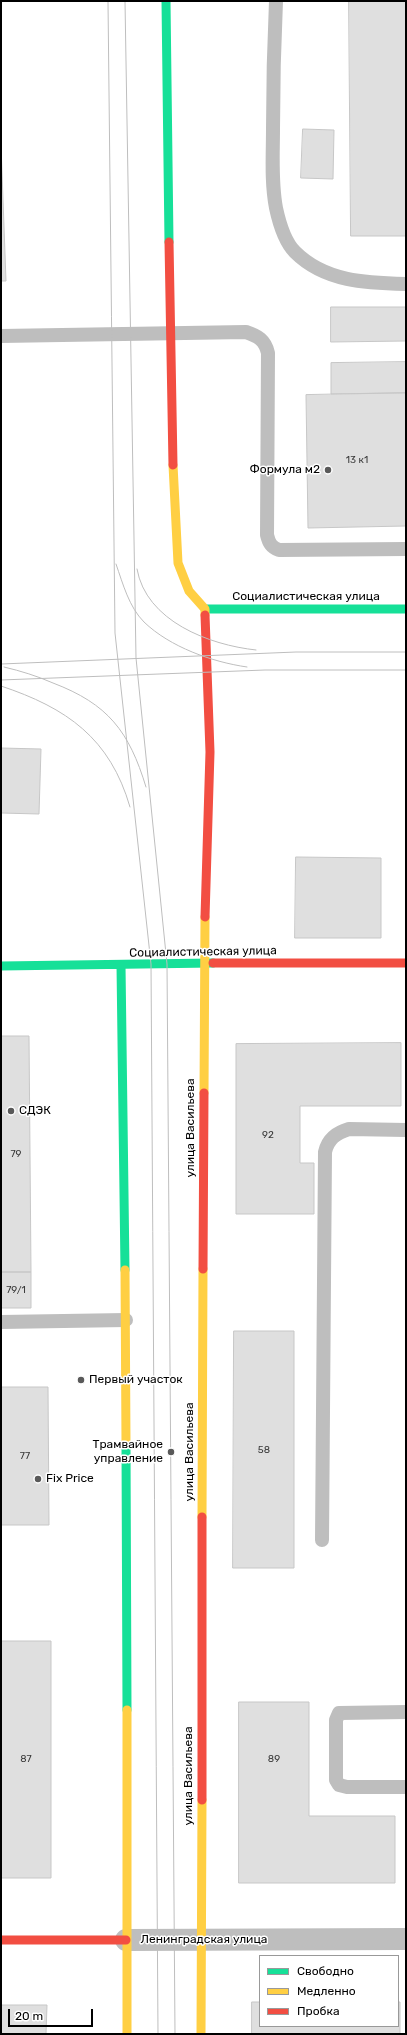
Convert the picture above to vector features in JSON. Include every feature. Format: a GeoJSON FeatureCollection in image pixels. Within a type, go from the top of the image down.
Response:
{"type":"FeatureCollection","features":[{"type":"Feature","properties":{"kind":"main road"},"geometry":{"type":"LineString","coordinates":[[166,1],[173,483],[178,563],[188,591],[205,610]]}},
{"type":"Feature","properties":{"kind":"main road","name":"Социалистическая улица"},"geometry":{"type":"LineString","coordinates":[[205,610],[406,609]]}},
{"type":"Feature","properties":{"kind":"main road","name":"улица Васильева"},"geometry":{"type":"LineString","coordinates":[[201,2034],[200,1941],[204,963],[210,752],[205,610]]}},
{"type":"Feature","properties":{"kind":"main road","name":"Социалистическая улица"},"geometry":{"type":"LineString","coordinates":[[1,966],[204,963],[406,963]]}},
{"type":"Feature","properties":{"kind":"main road"},"geometry":{"type":"LineString","coordinates":[[121,965],[126,1320],[127,2034]]}},
{"type":"Feature","properties":{"kind":"main road","name":"Ленинградская улица"},"geometry":{"type":"LineString","coordinates":[[1,1940],[126,1940]]}},
{"type":"Feature","properties":{"kind":"street","name":"Ленинградская улица"},"geometry":{"type":"LineString","coordinates":[[126,1940],[200,1941],[406,1939]]}},
{"type":"Feature","properties":{"kind":"lane"},"geometry":{"type":"LineString","coordinates":[[276,1],[273,71],[273,171],[276,208],[282,229],[294,251],[321,271],[341,278],[365,282],[406,284]]}},
{"type":"Feature","properties":{"kind":"lane"},"geometry":{"type":"LineString","coordinates":[[1,336],[246,332],[256,336],[265,343],[268,353],[268,535],[270,544],[273,548],[279,550],[406,548]]}},
{"type":"Feature","properties":{"kind":"lane"},"geometry":{"type":"LineString","coordinates":[[322,1540],[325,1152],[327,1143],[340,1131],[349,1129],[406,1130]]}},
{"type":"Feature","properties":{"kind":"lane"},"geometry":{"type":"LineString","coordinates":[[1,1322],[126,1320]]}},
{"type":"Feature","properties":{"kind":"lane"},"geometry":{"type":"LineString","coordinates":[[406,1712],[339,1713],[336,1720],[336,1780],[339,1785],[347,1787],[406,1787]]}},
{"type":"Feature","properties":{"kind":"building"},"geometry":{"type":"Polygon","coordinates":[[[349,1],[406,1],[406,236],[351,236],[349,1]]]}},
{"type":"Feature","properties":{"kind":"building"},"geometry":{"type":"Polygon","coordinates":[[[303,129],[334,130],[333,179],[301,178],[303,129]]]}},
{"type":"Feature","properties":{"kind":"building"},"geometry":{"type":"Polygon","coordinates":[[[1,145],[6,281],[1,281],[1,145]]]}},
{"type":"Feature","properties":{"kind":"building"},"geometry":{"type":"Polygon","coordinates":[[[331,307],[406,307],[406,341],[331,342],[331,307]]]}},
{"type":"Feature","properties":{"kind":"building"},"geometry":{"type":"Polygon","coordinates":[[[406,362],[406,393],[331,394],[331,363],[406,362]]]}},
{"type":"Feature","properties":{"kind":"building"},"geometry":{"type":"Polygon","coordinates":[[[406,393],[406,526],[308,528],[306,395],[406,393]]]}},
{"type":"Feature","properties":{"kind":"building"},"geometry":{"type":"Polygon","coordinates":[[[1,748],[41,749],[39,814],[1,813],[1,748]]]}},
{"type":"Feature","properties":{"kind":"building"},"geometry":{"type":"Polygon","coordinates":[[[296,857],[381,858],[381,938],[295,938],[296,857]]]}},
{"type":"Feature","properties":{"kind":"building"},"geometry":{"type":"Polygon","coordinates":[[[1,1036],[29,1036],[31,1272],[1,1272],[1,1036]]]}},
{"type":"Feature","properties":{"kind":"building"},"geometry":{"type":"Polygon","coordinates":[[[401,1043],[401,1106],[300,1106],[300,1163],[314,1163],[314,1214],[236,1214],[236,1044],[401,1043]]]}},
{"type":"Feature","properties":{"kind":"building"},"geometry":{"type":"Polygon","coordinates":[[[1,1272],[31,1272],[31,1308],[1,1308],[1,1272]]]}},
{"type":"Feature","properties":{"kind":"building"},"geometry":{"type":"Polygon","coordinates":[[[234,1331],[294,1331],[294,1568],[233,1568],[234,1331]]]}},
{"type":"Feature","properties":{"kind":"building"},"geometry":{"type":"Polygon","coordinates":[[[1,1387],[48,1387],[49,1525],[1,1525],[1,1387]]]}},
{"type":"Feature","properties":{"kind":"building"},"geometry":{"type":"Polygon","coordinates":[[[1,1641],[51,1641],[51,1878],[1,1878],[1,1641]]]}},
{"type":"Feature","properties":{"kind":"building"},"geometry":{"type":"Polygon","coordinates":[[[239,1702],[309,1702],[309,1816],[395,1816],[395,1883],[239,1883],[239,1702]]]}},
{"type":"Feature","properties":{"kind":"building"},"geometry":{"type":"Polygon","coordinates":[[[252,2002],[259,2002],[259,2027],[399,2027],[400,2002],[400,2034],[252,2034],[252,2002]]]}},
{"type":"Feature","properties":{"kind":"building"},"geometry":{"type":"Polygon","coordinates":[[[1,2005],[47,2005],[46,2034],[1,2034],[1,2005]]]}},
{"type":"Feature","properties":{"kind":"tram line"},"geometry":{"type":"LineString","coordinates":[[108,1],[115,633],[151,964],[158,2034]]}},
{"type":"Feature","properties":{"kind":"tram line"},"geometry":{"type":"LineString","coordinates":[[125,1],[136,658],[167,964],[175,2034]]}},
{"type":"Feature","properties":{"kind":"tram line"},"geometry":{"type":"LineString","coordinates":[[116,564],[130,602],[139,616],[154,631],[192,652],[234,665],[247,667]]}},
{"type":"Feature","properties":{"kind":"tram line"},"geometry":{"type":"LineString","coordinates":[[137,569],[143,587],[153,603],[166,616],[182,627],[219,643],[256,650]]}},
{"type":"Feature","properties":{"kind":"tram line"},"geometry":{"type":"LineString","coordinates":[[1,664],[296,652],[406,652]]}},
{"type":"Feature","properties":{"kind":"tram line"},"geometry":{"type":"LineString","coordinates":[[4,667],[47,680],[72,691],[102,710],[124,735],[132,750],[146,787]]}},
{"type":"Feature","properties":{"kind":"tram line"},"geometry":{"type":"LineString","coordinates":[[1,680],[265,670],[406,670]]}},
{"type":"Feature","properties":{"kind":"tram line"},"geometry":{"type":"LineString","coordinates":[[1,686],[46,704],[66,716],[83,729],[98,744],[111,762],[130,807]]}},
{"type":"Feature","properties":{"kind":"traffic: fast"},"geometry":{"type":"LineString","coordinates":[[166,1],[169,242]]}},
{"type":"Feature","properties":{"kind":"traffic: fast"},"geometry":{"type":"LineString","coordinates":[[205,609],[406,609]]}},
{"type":"Feature","properties":{"kind":"traffic: fast"},"geometry":{"type":"LineString","coordinates":[[1,966],[213,963]]}},
{"type":"Feature","properties":{"kind":"traffic: fast"},"geometry":{"type":"LineString","coordinates":[[121,965],[125,1270]]}},
{"type":"Feature","properties":{"kind":"traffic: fast"},"geometry":{"type":"LineString","coordinates":[[126,1444],[127,1710]]}},
{"type":"Feature","properties":{"kind":"traffic: slow"},"geometry":{"type":"LineString","coordinates":[[173,465],[178,563],[189,591],[205,609],[205,615]]}},
{"type":"Feature","properties":{"kind":"traffic: slow"},"geometry":{"type":"LineString","coordinates":[[204,1093],[205,917]]}},
{"type":"Feature","properties":{"kind":"traffic: slow"},"geometry":{"type":"LineString","coordinates":[[202,1517],[203,1269]]}},
{"type":"Feature","properties":{"kind":"traffic: slow"},"geometry":{"type":"LineString","coordinates":[[125,1270],[126,1444]]}},
{"type":"Feature","properties":{"kind":"traffic: slow"},"geometry":{"type":"LineString","coordinates":[[127,1710],[127,2034]]}},
{"type":"Feature","properties":{"kind":"traffic: slow"},"geometry":{"type":"LineString","coordinates":[[201,2034],[202,1800]]}},
{"type":"Feature","properties":{"kind":"traffic: jam"},"geometry":{"type":"LineString","coordinates":[[169,242],[173,465]]}},
{"type":"Feature","properties":{"kind":"traffic: jam"},"geometry":{"type":"LineString","coordinates":[[205,615],[210,752],[205,917]]}},
{"type":"Feature","properties":{"kind":"traffic: jam"},"geometry":{"type":"LineString","coordinates":[[213,963],[406,963]]}},
{"type":"Feature","properties":{"kind":"traffic: jam"},"geometry":{"type":"LineString","coordinates":[[203,1269],[204,1093]]}},
{"type":"Feature","properties":{"kind":"traffic: jam"},"geometry":{"type":"LineString","coordinates":[[202,1517],[202,1800]]}},
{"type":"Feature","properties":{"kind":"traffic: jam"},"geometry":{"type":"LineString","coordinates":[[1,1940],[126,1940]]}},
{"type":"Feature","properties":{"kind":"place","name":"Формула м2"},"geometry":{"type":"Point","coordinates":[328,470]}},
{"type":"Feature","properties":{"kind":"place","name":"СДЭК"},"geometry":{"type":"Point","coordinates":[11,1111]}},
{"type":"Feature","properties":{"kind":"place","name":"Первый участок"},"geometry":{"type":"Point","coordinates":[81,1380]}},
{"type":"Feature","properties":{"kind":"place","name":"Трамвайное управление"},"geometry":{"type":"Point","coordinates":[171,1452]}},
{"type":"Feature","properties":{"kind":"place","name":"Fix Price"},"geometry":{"type":"Point","coordinates":[38,1479]}}]}
